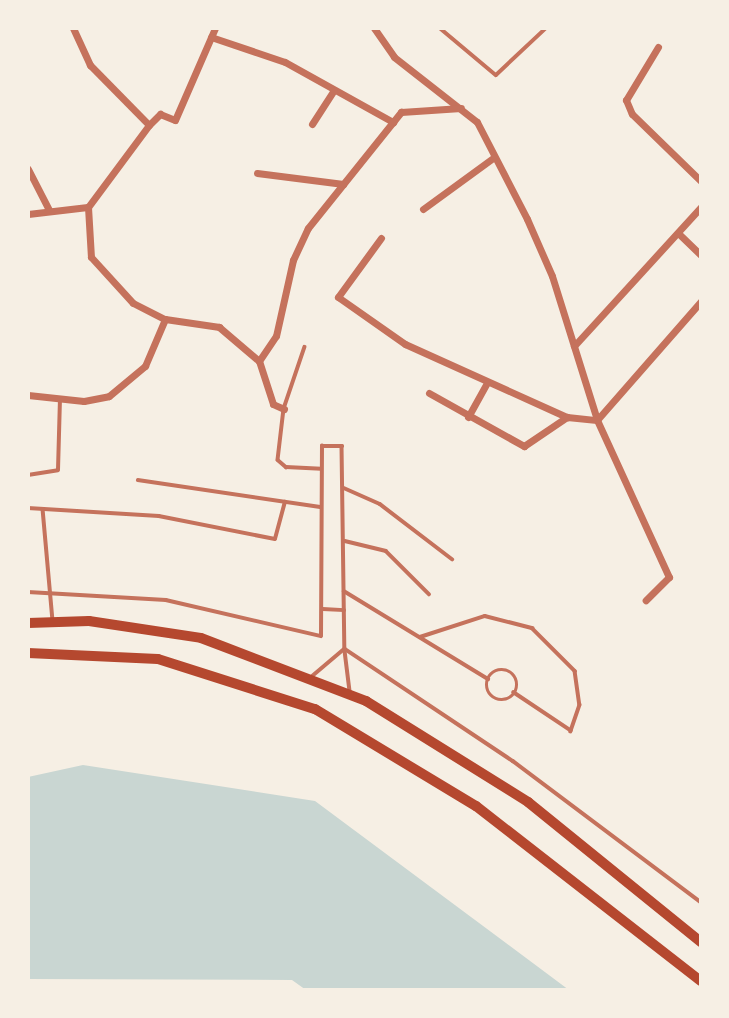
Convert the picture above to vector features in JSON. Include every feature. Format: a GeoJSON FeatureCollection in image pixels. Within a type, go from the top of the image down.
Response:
{"type":"FeatureCollection","features":[{"type":"Feature","properties":{"kind":"main road"},"geometry":{"type":"LineString","coordinates":[[28,623],[53,621],[201,638],[313,676],[351,694],[528,802],[701,942]]}},
{"type":"Feature","properties":{"kind":"main road"},"geometry":{"type":"LineString","coordinates":[[28,653],[158,659],[271,691],[346,724],[476,806],[701,981]]}},
{"type":"Feature","properties":{"kind":"street"},"geometry":{"type":"LineString","coordinates":[[73,28],[90,65],[149,125]]}},
{"type":"Feature","properties":{"kind":"street"},"geometry":{"type":"LineString","coordinates":[[215,28],[175,120],[160,114],[88,207],[87,242],[103,275],[133,303],[165,319],[219,327],[259,361],[274,404],[284,409]]}},
{"type":"Feature","properties":{"kind":"street"},"geometry":{"type":"LineString","coordinates":[[374,28],[394,57],[477,122],[552,276],[597,420],[669,577],[646,600]]}},
{"type":"Feature","properties":{"kind":"street"},"geometry":{"type":"LineString","coordinates":[[211,37],[285,62],[393,122]]}},
{"type":"Feature","properties":{"kind":"street"},"geometry":{"type":"LineString","coordinates":[[657,47],[626,100],[632,114],[701,181]]}},
{"type":"Feature","properties":{"kind":"street"},"geometry":{"type":"LineString","coordinates":[[312,124],[334,90]]}},
{"type":"Feature","properties":{"kind":"street"},"geometry":{"type":"LineString","coordinates":[[259,361],[276,335],[293,260],[308,228],[401,112],[461,108]]}},
{"type":"Feature","properties":{"kind":"street"},"geometry":{"type":"LineString","coordinates":[[423,209],[493,158]]}},
{"type":"Feature","properties":{"kind":"street"},"geometry":{"type":"LineString","coordinates":[[28,169],[49,210]]}},
{"type":"Feature","properties":{"kind":"street"},"geometry":{"type":"LineString","coordinates":[[257,173],[344,184]]}},
{"type":"Feature","properties":{"kind":"street"},"geometry":{"type":"LineString","coordinates":[[28,214],[88,207]]}},
{"type":"Feature","properties":{"kind":"street"},"geometry":{"type":"LineString","coordinates":[[574,346],[701,207]]}},
{"type":"Feature","properties":{"kind":"street"},"geometry":{"type":"LineString","coordinates":[[678,233],[701,255]]}},
{"type":"Feature","properties":{"kind":"street"},"geometry":{"type":"LineString","coordinates":[[381,238],[338,297],[405,344],[487,383],[567,417],[597,420]]}},
{"type":"Feature","properties":{"kind":"street"},"geometry":{"type":"LineString","coordinates":[[597,420],[701,301]]}},
{"type":"Feature","properties":{"kind":"street"},"geometry":{"type":"LineString","coordinates":[[28,395],[84,401],[129,383],[145,366],[165,319]]}},
{"type":"Feature","properties":{"kind":"street"},"geometry":{"type":"LineString","coordinates":[[468,417],[487,383]]}},
{"type":"Feature","properties":{"kind":"street"},"geometry":{"type":"LineString","coordinates":[[429,393],[524,446],[567,417]]}},
{"type":"Feature","properties":{"kind":"lane"},"geometry":{"type":"LineString","coordinates":[[440,28],[496,75],[546,28]]}},
{"type":"Feature","properties":{"kind":"lane"},"geometry":{"type":"LineString","coordinates":[[306,347],[284,409],[278,460],[286,467],[321,469]]}},
{"type":"Feature","properties":{"kind":"lane"},"geometry":{"type":"LineString","coordinates":[[28,475],[58,470],[60,398]]}},
{"type":"Feature","properties":{"kind":"lane"},"geometry":{"type":"LineString","coordinates":[[28,592],[48,591],[166,600],[321,636],[322,446],[342,446],[345,649],[351,694]]}},
{"type":"Feature","properties":{"kind":"lane"},"geometry":{"type":"LineString","coordinates":[[138,480],[212,486],[320,507]]}},
{"type":"Feature","properties":{"kind":"lane"},"geometry":{"type":"LineString","coordinates":[[344,488],[380,504],[452,559]]}},
{"type":"Feature","properties":{"kind":"lane"},"geometry":{"type":"LineString","coordinates":[[28,508],[159,516],[275,539],[285,502]]}},
{"type":"Feature","properties":{"kind":"lane"},"geometry":{"type":"LineString","coordinates":[[43,509],[48,591],[53,621]]}},
{"type":"Feature","properties":{"kind":"lane"},"geometry":{"type":"LineString","coordinates":[[345,541],[386,551],[429,594]]}},
{"type":"Feature","properties":{"kind":"lane"},"geometry":{"type":"LineString","coordinates":[[344,591],[488,679],[493,697],[514,693],[571,731],[580,705],[575,671],[532,628],[485,616],[420,637]]}},
{"type":"Feature","properties":{"kind":"lane"},"geometry":{"type":"LineString","coordinates":[[323,609],[344,610]]}},
{"type":"Feature","properties":{"kind":"lane"},"geometry":{"type":"LineString","coordinates":[[313,676],[345,649]]}},
{"type":"Feature","properties":{"kind":"lane"},"geometry":{"type":"LineString","coordinates":[[345,649],[513,761],[701,902]]}},
{"type":"Feature","properties":{"kind":"lane"},"geometry":{"type":"LineString","coordinates":[[488,679],[495,671],[510,672],[514,693]]}},
{"type":"Feature","properties":{"kind":"shaded area"},"geometry":{"type":"Polygon","coordinates":[[[83,765],[315,801],[569,990],[306,990],[292,980],[28,979],[28,777],[83,765]]]}}]}
